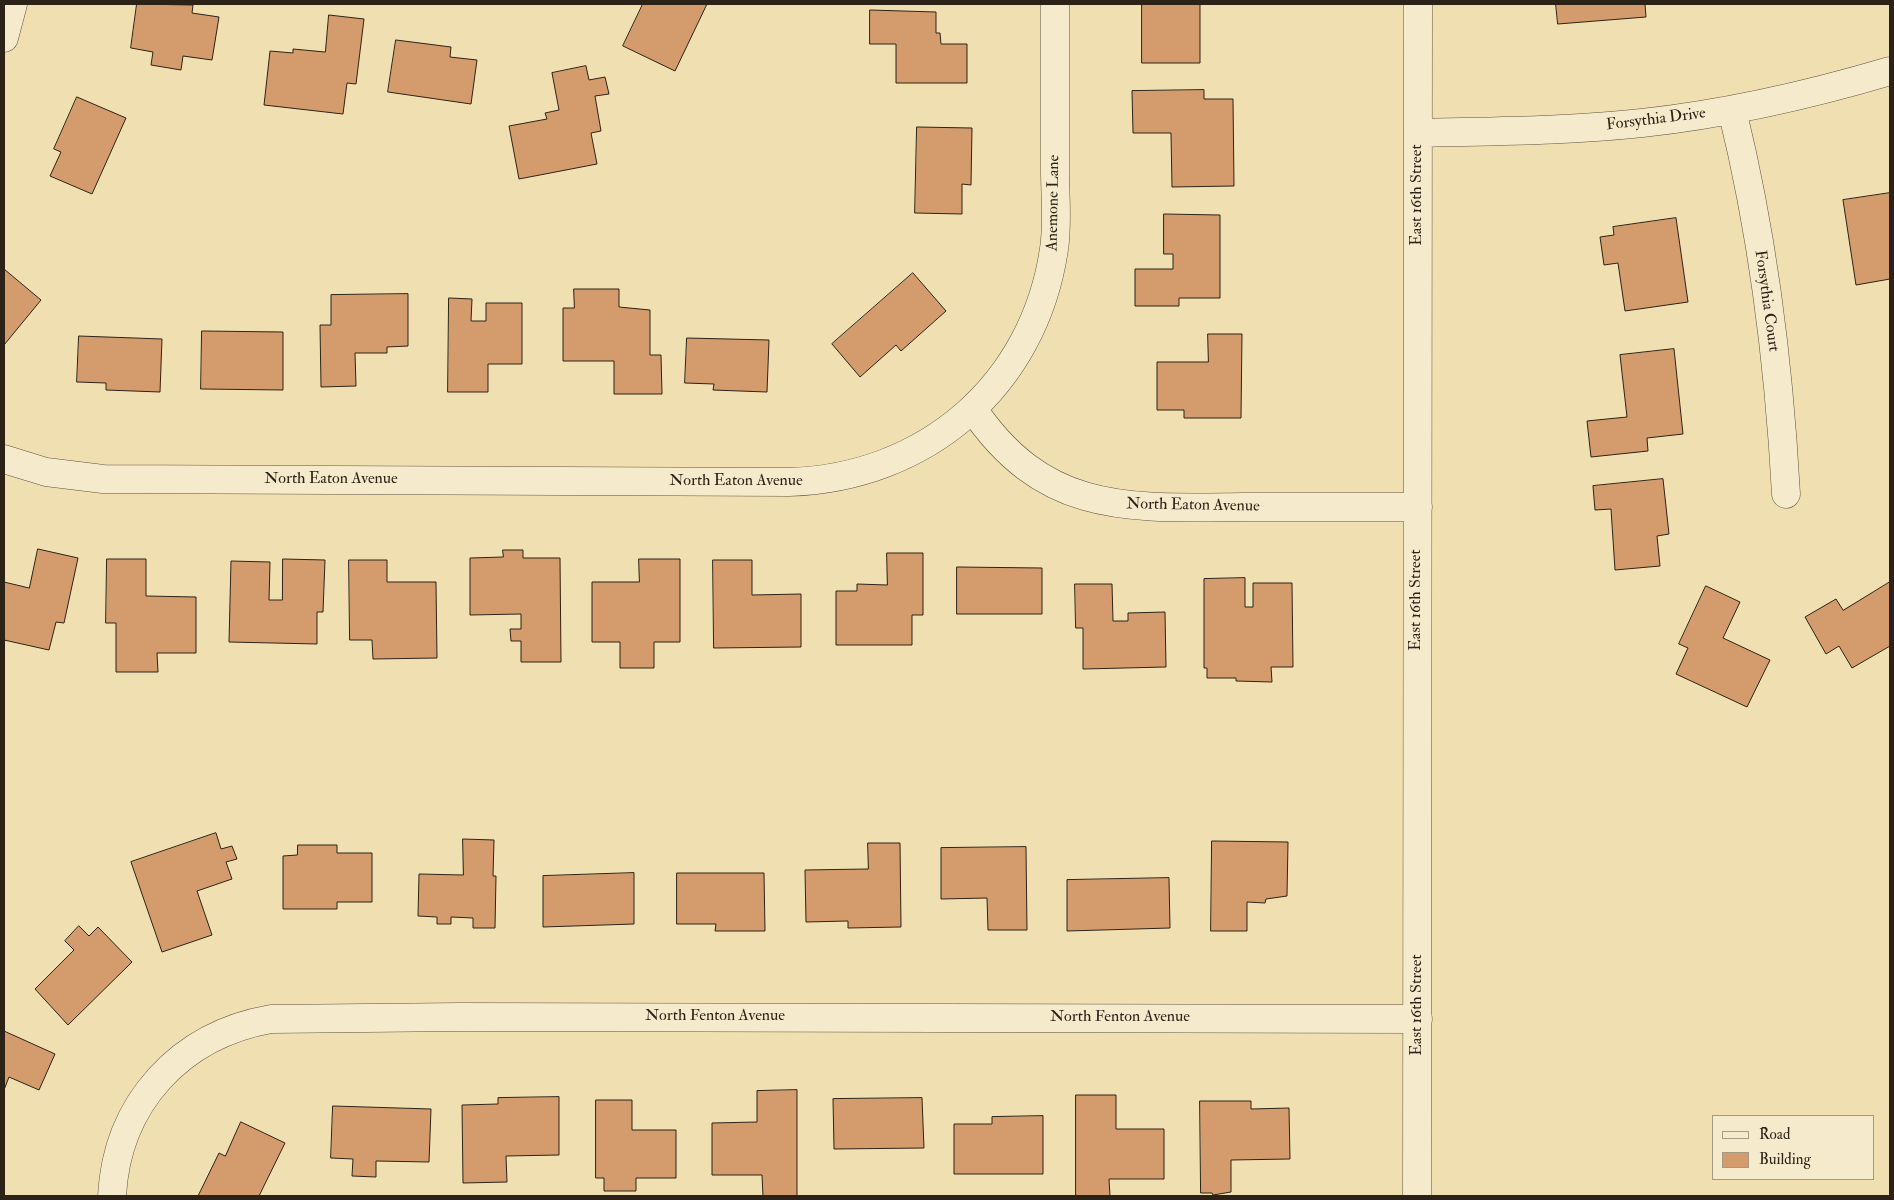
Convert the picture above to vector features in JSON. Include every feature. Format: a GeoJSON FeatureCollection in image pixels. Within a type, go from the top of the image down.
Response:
{"type":"FeatureCollection","features":[{"type":"Feature","properties":{"kind":"street"},"geometry":{"type":"LineString","coordinates":[[4,38],[13,4]]}},
{"type":"Feature","properties":{"kind":"street","name":"Anemone Lane"},"geometry":{"type":"LineString","coordinates":[[973,409],[1011,363],[1035,322],[1046,293],[1054,248],[1055,4]]}},
{"type":"Feature","properties":{"kind":"street","name":"East 16th Street"},"geometry":{"type":"LineString","coordinates":[[1417,1196],[1418,4]]}},
{"type":"Feature","properties":{"kind":"street","name":"Forsythia Drive"},"geometry":{"type":"LineString","coordinates":[[1418,133],[1595,127],[1672,119],[1732,110],[1794,97],[1890,71]]}},
{"type":"Feature","properties":{"kind":"street","name":"Forsythia Court"},"geometry":{"type":"LineString","coordinates":[[1732,110],[1745,165],[1767,293],[1786,494]]}},
{"type":"Feature","properties":{"kind":"street","name":"North Eaton Avenue"},"geometry":{"type":"LineString","coordinates":[[4,459],[68,476],[103,479],[807,482],[851,475],[881,466],[937,438],[973,409],[1001,446],[1026,467],[1067,491],[1107,503],[1147,508],[1418,506]]}},
{"type":"Feature","properties":{"kind":"street","name":"North Fenton Avenue"},"geometry":{"type":"LineString","coordinates":[[112,1196],[121,1142],[150,1088],[161,1076],[212,1038],[242,1026],[271,1019],[1418,1019]]}},
{"type":"Feature","properties":{"kind":"building"},"geometry":{"type":"Polygon","coordinates":[[[137,4],[193,5],[192,13],[219,17],[212,60],[183,56],[181,70],[151,65],[153,52],[131,48],[137,4]]]}},
{"type":"Feature","properties":{"kind":"building"},"geometry":{"type":"Polygon","coordinates":[[[643,4],[707,4],[675,71],[623,46],[643,4]]]}},
{"type":"Feature","properties":{"kind":"building"},"geometry":{"type":"Polygon","coordinates":[[[1142,4],[1200,4],[1200,63],[1142,63],[1142,4]]]}},
{"type":"Feature","properties":{"kind":"building"},"geometry":{"type":"Polygon","coordinates":[[[1556,4],[1645,4],[1646,17],[1558,24],[1556,4]]]}},
{"type":"Feature","properties":{"kind":"building"},"geometry":{"type":"Polygon","coordinates":[[[870,10],[936,12],[936,33],[940,33],[941,44],[967,44],[967,83],[896,83],[896,44],[870,44],[870,10]]]}},
{"type":"Feature","properties":{"kind":"building"},"geometry":{"type":"Polygon","coordinates":[[[329,15],[364,19],[356,84],[347,83],[343,114],[264,105],[270,51],[293,53],[293,49],[325,52],[329,15]]]}},
{"type":"Feature","properties":{"kind":"building"},"geometry":{"type":"Polygon","coordinates":[[[396,40],[451,47],[450,57],[477,60],[471,104],[388,92],[396,40]]]}},
{"type":"Feature","properties":{"kind":"building"},"geometry":{"type":"Polygon","coordinates":[[[586,66],[589,80],[605,77],[609,94],[595,96],[601,131],[591,133],[597,164],[519,179],[509,126],[547,119],[545,113],[559,110],[552,73],[586,66]]]}},
{"type":"Feature","properties":{"kind":"building"},"geometry":{"type":"Polygon","coordinates":[[[1204,90],[1204,99],[1233,99],[1234,186],[1172,187],[1171,133],[1133,133],[1132,91],[1204,90]]]}},
{"type":"Feature","properties":{"kind":"building"},"geometry":{"type":"Polygon","coordinates":[[[77,97],[126,118],[92,194],[50,176],[61,152],[54,149],[77,97]]]}},
{"type":"Feature","properties":{"kind":"building"},"geometry":{"type":"Polygon","coordinates":[[[917,127],[972,128],[971,185],[962,184],[962,214],[915,213],[917,127]]]}},
{"type":"Feature","properties":{"kind":"building"},"geometry":{"type":"Polygon","coordinates":[[[1890,193],[1890,279],[1856,285],[1843,200],[1890,193]]]}},
{"type":"Feature","properties":{"kind":"building"},"geometry":{"type":"Polygon","coordinates":[[[1164,214],[1220,215],[1220,298],[1179,298],[1179,306],[1135,306],[1135,269],[1173,269],[1173,254],[1164,254],[1164,214]]]}},
{"type":"Feature","properties":{"kind":"building"},"geometry":{"type":"Polygon","coordinates":[[[1676,218],[1688,302],[1625,311],[1618,263],[1604,265],[1600,237],[1614,235],[1613,227],[1676,218]]]}},
{"type":"Feature","properties":{"kind":"building"},"geometry":{"type":"Polygon","coordinates":[[[4,269],[41,300],[4,345],[4,269]]]}},
{"type":"Feature","properties":{"kind":"building"},"geometry":{"type":"Polygon","coordinates":[[[913,273],[946,311],[901,351],[896,345],[860,377],[832,344],[913,273]]]}},
{"type":"Feature","properties":{"kind":"building"},"geometry":{"type":"Polygon","coordinates":[[[574,289],[619,289],[619,307],[650,310],[650,355],[661,355],[662,394],[614,394],[614,361],[563,361],[563,308],[574,308],[574,289]]]}},
{"type":"Feature","properties":{"kind":"building"},"geometry":{"type":"Polygon","coordinates":[[[408,294],[408,346],[387,347],[387,353],[355,353],[356,386],[321,387],[320,325],[331,325],[331,295],[408,294]]]}},
{"type":"Feature","properties":{"kind":"building"},"geometry":{"type":"Polygon","coordinates":[[[449,298],[472,299],[471,321],[486,321],[486,303],[522,303],[522,364],[488,364],[488,392],[448,392],[449,298]]]}},
{"type":"Feature","properties":{"kind":"building"},"geometry":{"type":"Polygon","coordinates":[[[202,331],[283,332],[283,390],[201,389],[202,331]]]}},
{"type":"Feature","properties":{"kind":"building"},"geometry":{"type":"Polygon","coordinates":[[[1208,334],[1242,334],[1241,418],[1184,418],[1184,410],[1157,410],[1157,362],[1208,362],[1208,334]]]}},
{"type":"Feature","properties":{"kind":"building"},"geometry":{"type":"Polygon","coordinates":[[[79,336],[162,339],[160,392],[106,390],[106,383],[77,382],[79,336]]]}},
{"type":"Feature","properties":{"kind":"building"},"geometry":{"type":"Polygon","coordinates":[[[687,338],[769,340],[767,392],[713,390],[714,384],[685,383],[687,338]]]}},
{"type":"Feature","properties":{"kind":"building"},"geometry":{"type":"Polygon","coordinates":[[[1674,349],[1683,434],[1647,438],[1648,451],[1591,457],[1587,421],[1627,417],[1620,355],[1674,349]]]}},
{"type":"Feature","properties":{"kind":"building"},"geometry":{"type":"Polygon","coordinates":[[[1663,479],[1669,534],[1657,536],[1660,566],[1615,570],[1611,509],[1595,510],[1593,486],[1663,479]]]}},
{"type":"Feature","properties":{"kind":"building"},"geometry":{"type":"Polygon","coordinates":[[[38,549],[78,558],[64,623],[56,622],[49,650],[4,640],[4,582],[29,588],[38,549]]]}},
{"type":"Feature","properties":{"kind":"building"},"geometry":{"type":"Polygon","coordinates":[[[503,550],[523,550],[523,558],[560,558],[561,662],[521,662],[521,641],[511,641],[510,629],[521,629],[521,614],[470,615],[470,558],[503,557],[503,550]]]}},
{"type":"Feature","properties":{"kind":"building"},"geometry":{"type":"Polygon","coordinates":[[[887,553],[923,553],[923,615],[912,615],[912,645],[836,645],[836,591],[857,591],[857,584],[887,585],[887,553]]]}},
{"type":"Feature","properties":{"kind":"building"},"geometry":{"type":"Polygon","coordinates":[[[107,559],[146,559],[146,596],[196,597],[196,653],[157,653],[158,672],[116,672],[116,623],[106,623],[107,559]]]}},
{"type":"Feature","properties":{"kind":"building"},"geometry":{"type":"Polygon","coordinates":[[[283,559],[325,560],[323,612],[317,612],[317,644],[229,642],[231,561],[270,562],[269,600],[282,600],[283,559]]]}},
{"type":"Feature","properties":{"kind":"building"},"geometry":{"type":"Polygon","coordinates":[[[639,559],[680,559],[680,642],[654,642],[654,668],[620,668],[620,642],[592,642],[592,582],[639,582],[639,559]]]}},
{"type":"Feature","properties":{"kind":"building"},"geometry":{"type":"Polygon","coordinates":[[[349,560],[387,560],[387,582],[436,582],[437,658],[373,659],[372,640],[350,640],[349,560]]]}},
{"type":"Feature","properties":{"kind":"building"},"geometry":{"type":"Polygon","coordinates":[[[713,560],[752,560],[752,595],[801,594],[801,647],[714,648],[713,560]]]}},
{"type":"Feature","properties":{"kind":"building"},"geometry":{"type":"Polygon","coordinates":[[[957,567],[1042,568],[1042,614],[957,614],[957,567]]]}},
{"type":"Feature","properties":{"kind":"building"},"geometry":{"type":"Polygon","coordinates":[[[1245,578],[1245,607],[1253,607],[1253,583],[1292,583],[1293,667],[1271,667],[1272,682],[1236,681],[1236,678],[1207,678],[1207,668],[1204,668],[1204,579],[1245,578]]]}},
{"type":"Feature","properties":{"kind":"building"},"geometry":{"type":"Polygon","coordinates":[[[1890,582],[1890,646],[1852,668],[1839,646],[1826,654],[1805,617],[1836,599],[1843,610],[1890,582]]]}},
{"type":"Feature","properties":{"kind":"building"},"geometry":{"type":"Polygon","coordinates":[[[1075,584],[1112,584],[1113,621],[1128,621],[1128,613],[1165,612],[1166,667],[1083,669],[1083,628],[1076,628],[1075,584]]]}},
{"type":"Feature","properties":{"kind":"building"},"geometry":{"type":"Polygon","coordinates":[[[1706,586],[1740,602],[1723,638],[1770,660],[1747,707],[1676,674],[1688,648],[1679,644],[1706,586]]]}},
{"type":"Feature","properties":{"kind":"building"},"geometry":{"type":"Polygon","coordinates":[[[216,833],[221,849],[232,846],[237,859],[226,862],[232,879],[197,891],[212,935],[162,952],[131,862],[216,833]]]}},
{"type":"Feature","properties":{"kind":"building"},"geometry":{"type":"Polygon","coordinates":[[[463,839],[494,840],[493,876],[496,876],[495,928],[473,928],[473,918],[451,917],[451,924],[437,924],[437,917],[418,916],[419,874],[463,875],[463,839]]]}},
{"type":"Feature","properties":{"kind":"building"},"geometry":{"type":"Polygon","coordinates":[[[1212,841],[1288,842],[1287,896],[1266,899],[1265,903],[1247,902],[1247,931],[1211,931],[1212,841]]]}},
{"type":"Feature","properties":{"kind":"building"},"geometry":{"type":"Polygon","coordinates":[[[868,843],[900,843],[901,927],[848,928],[848,921],[806,922],[805,870],[868,869],[868,843]]]}},
{"type":"Feature","properties":{"kind":"building"},"geometry":{"type":"Polygon","coordinates":[[[298,845],[337,845],[337,853],[372,853],[372,902],[337,902],[337,909],[283,909],[283,856],[297,855],[298,845]]]}},
{"type":"Feature","properties":{"kind":"building"},"geometry":{"type":"Polygon","coordinates":[[[1026,847],[1027,930],[988,930],[987,898],[941,899],[941,848],[1026,847]]]}},
{"type":"Feature","properties":{"kind":"building"},"geometry":{"type":"Polygon","coordinates":[[[634,873],[634,924],[543,927],[543,876],[634,873]]]}},
{"type":"Feature","properties":{"kind":"building"},"geometry":{"type":"Polygon","coordinates":[[[677,873],[764,873],[765,931],[715,931],[716,924],[677,924],[677,873]]]}},
{"type":"Feature","properties":{"kind":"building"},"geometry":{"type":"Polygon","coordinates":[[[1169,878],[1170,928],[1067,931],[1067,880],[1169,878]]]}},
{"type":"Feature","properties":{"kind":"building"},"geometry":{"type":"Polygon","coordinates":[[[79,926],[89,936],[98,927],[132,962],[68,1025],[35,989],[74,950],[65,941],[79,926]]]}},
{"type":"Feature","properties":{"kind":"building"},"geometry":{"type":"Polygon","coordinates":[[[4,1031],[55,1054],[39,1090],[9,1077],[4,1090],[4,1031]]]}},
{"type":"Feature","properties":{"kind":"building"},"geometry":{"type":"Polygon","coordinates":[[[797,1090],[797,1196],[763,1196],[762,1175],[712,1175],[712,1123],[757,1122],[757,1091],[797,1090]]]}},
{"type":"Feature","properties":{"kind":"building"},"geometry":{"type":"Polygon","coordinates":[[[1076,1095],[1116,1095],[1116,1129],[1164,1129],[1164,1179],[1109,1179],[1110,1196],[1076,1196],[1076,1095]]]}},
{"type":"Feature","properties":{"kind":"building"},"geometry":{"type":"Polygon","coordinates":[[[559,1097],[559,1155],[506,1156],[507,1182],[463,1183],[462,1105],[498,1104],[498,1098],[559,1097]]]}},
{"type":"Feature","properties":{"kind":"building"},"geometry":{"type":"Polygon","coordinates":[[[922,1098],[924,1148],[834,1149],[833,1099],[922,1098]]]}},
{"type":"Feature","properties":{"kind":"building"},"geometry":{"type":"Polygon","coordinates":[[[596,1100],[632,1100],[632,1130],[676,1130],[676,1178],[636,1178],[636,1191],[604,1191],[604,1178],[596,1178],[596,1100]]]}},
{"type":"Feature","properties":{"kind":"building"},"geometry":{"type":"Polygon","coordinates":[[[1200,1101],[1251,1101],[1251,1109],[1289,1108],[1290,1159],[1231,1160],[1231,1192],[1213,1195],[1212,1193],[1201,1193],[1200,1101]]]}},
{"type":"Feature","properties":{"kind":"building"},"geometry":{"type":"Polygon","coordinates":[[[333,1106],[431,1109],[429,1162],[376,1161],[376,1177],[352,1176],[353,1159],[331,1158],[333,1106]]]}},
{"type":"Feature","properties":{"kind":"building"},"geometry":{"type":"Polygon","coordinates":[[[1043,1116],[1043,1174],[954,1174],[954,1124],[992,1124],[992,1117],[1043,1116]]]}},
{"type":"Feature","properties":{"kind":"building"},"geometry":{"type":"Polygon","coordinates":[[[241,1122],[285,1143],[259,1196],[198,1196],[219,1153],[225,1156],[241,1122]]]}}]}
